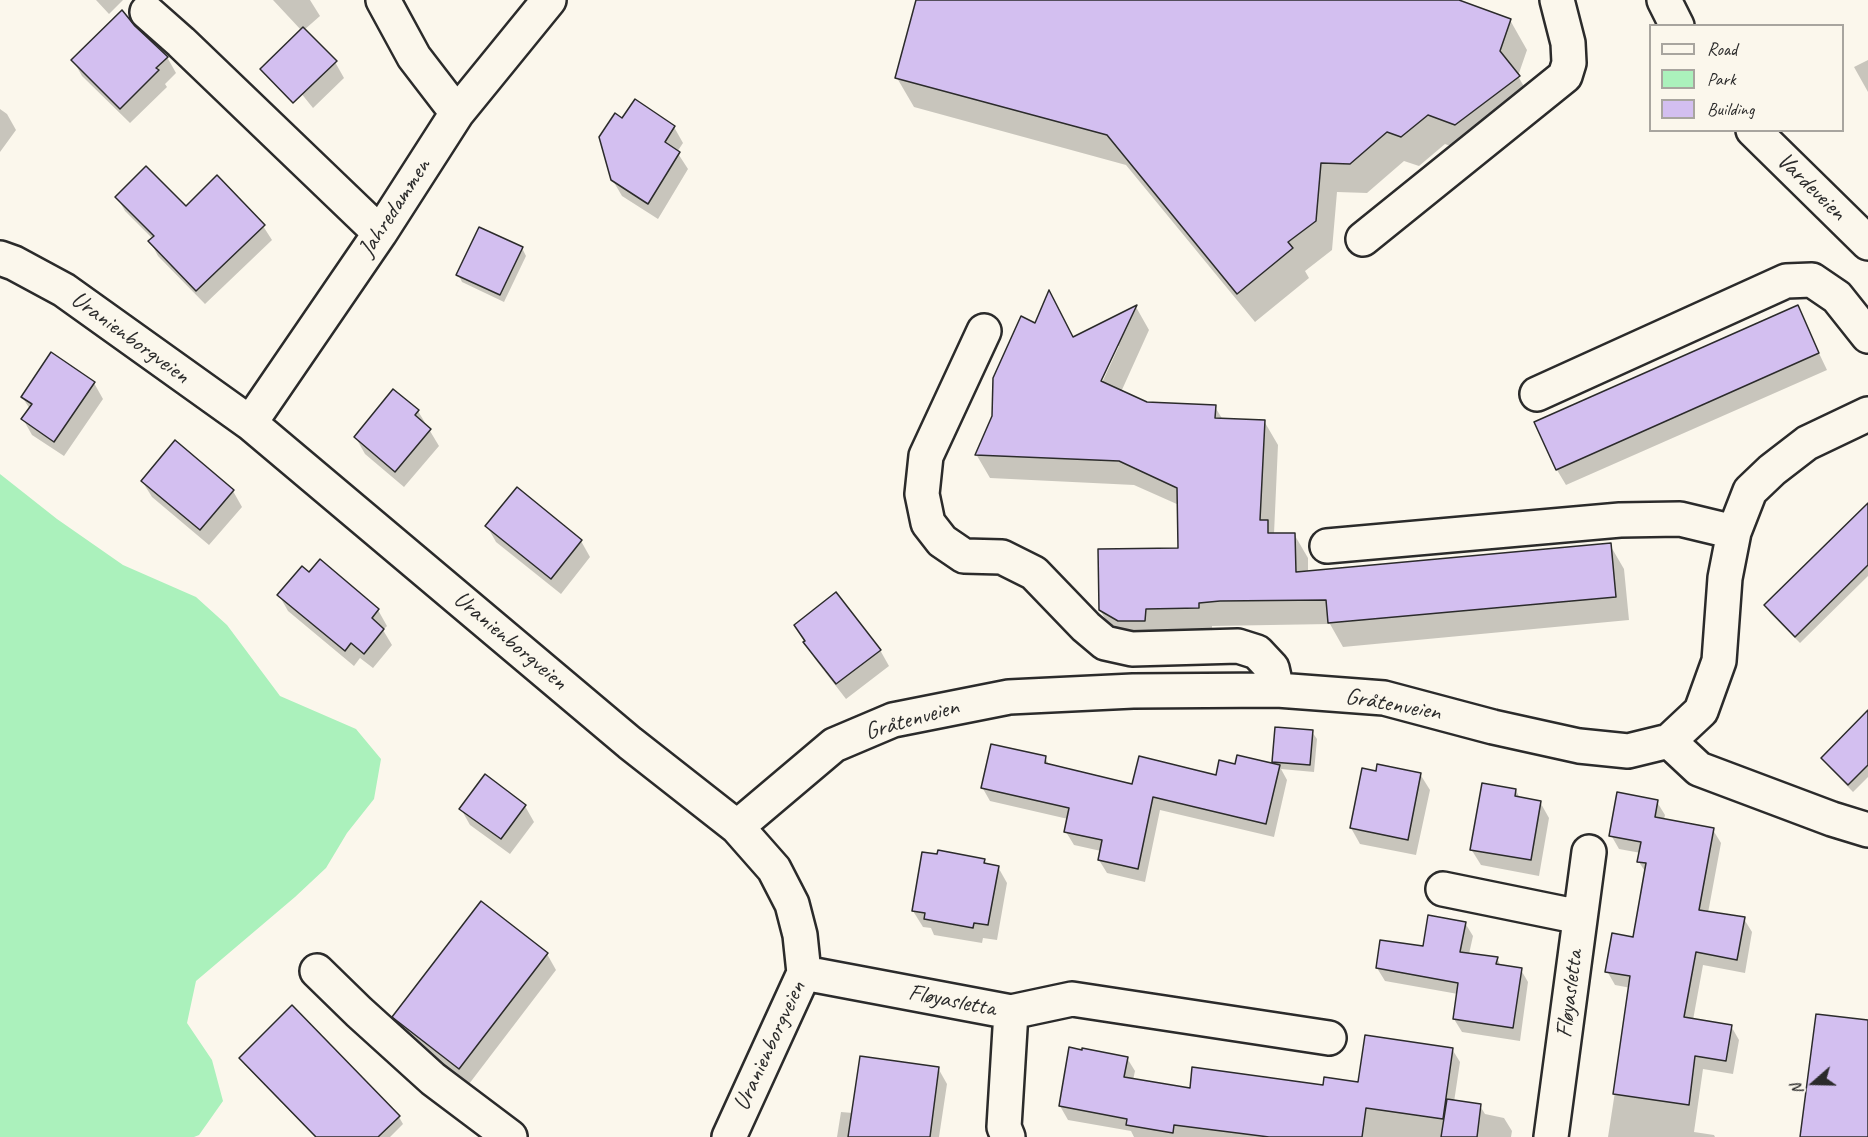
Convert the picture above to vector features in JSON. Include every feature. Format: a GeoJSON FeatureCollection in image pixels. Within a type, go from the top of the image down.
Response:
{"type":"FeatureCollection","features":[{"type":"Feature","properties":{"kind":"street"},"geometry":{"type":"LineString","coordinates":[[383,0],[414,57],[457,114]]}},
{"type":"Feature","properties":{"kind":"street","name":"Jahredammen"},"geometry":{"type":"LineString","coordinates":[[250,423],[380,233],[457,114],[549,0]]}},
{"type":"Feature","properties":{"kind":"street"},"geometry":{"type":"LineString","coordinates":[[1363,239],[1565,76],[1569,63],[1568,43],[1557,0]]}},
{"type":"Feature","properties":{"kind":"street"},"geometry":{"type":"LineString","coordinates":[[1665,0],[1676,24]]}},
{"type":"Feature","properties":{"kind":"street"},"geometry":{"type":"LineString","coordinates":[[147,12],[380,233]]}},
{"type":"Feature","properties":{"kind":"street","name":"Vardeveien"},"geometry":{"type":"LineString","coordinates":[[1755,132],[1868,243]]}},
{"type":"Feature","properties":{"kind":"street","name":"Uranienborgveien"},"geometry":{"type":"LineString","coordinates":[[0,258],[14,263],[63,290],[250,423],[630,743],[738,827],[774,869],[792,904],[800,935],[804,973],[729,1137]]}},
{"type":"Feature","properties":{"kind":"street"},"geometry":{"type":"LineString","coordinates":[[1537,394],[1786,281],[1812,280],[1837,297],[1868,336]]}},
{"type":"Feature","properties":{"kind":"street"},"geometry":{"type":"LineString","coordinates":[[984,331],[926,456],[922,494],[928,523],[942,541],[964,556],[1002,557],[1034,573],[1086,627],[1106,643],[1132,649],[1238,646],[1257,652],[1272,668],[1277,690]]}},
{"type":"Feature","properties":{"kind":"street","name":"Gråtenveien"},"geometry":{"type":"LineString","coordinates":[[738,827],[834,745],[892,720],[1009,696],[1134,691],[1277,690],[1384,698],[1493,727],[1580,746],[1628,751],[1669,741],[1701,711],[1719,661],[1725,578],[1734,532],[1750,491],[1772,470],[1807,443],[1868,414]]}},
{"type":"Feature","properties":{"kind":"street"},"geometry":{"type":"LineString","coordinates":[[1327,546],[1620,520],[1680,519],[1734,532]]}},
{"type":"Feature","properties":{"kind":"street"},"geometry":{"type":"LineString","coordinates":[[1669,741],[1699,770],[1868,830]]}},
{"type":"Feature","properties":{"kind":"street","name":"Fløyasletta"},"geometry":{"type":"LineString","coordinates":[[1551,1137],[1590,852]]}},
{"type":"Feature","properties":{"kind":"street"},"geometry":{"type":"LineString","coordinates":[[1443,889],[1580,917]]}},
{"type":"Feature","properties":{"kind":"street"},"geometry":{"type":"LineString","coordinates":[[316,971],[433,1079],[510,1137]]}},
{"type":"Feature","properties":{"kind":"street","name":"Fløyasletta"},"geometry":{"type":"LineString","coordinates":[[804,973],[1011,1012],[1004,1127],[1008,1137]]}},
{"type":"Feature","properties":{"kind":"street"},"geometry":{"type":"LineString","coordinates":[[1011,1012],[1072,999],[1329,1038]]}},
{"type":"Feature","properties":{"kind":"green space"},"geometry":{"type":"Polygon","coordinates":[[[0,474],[57,519],[123,565],[196,597],[227,625],[280,696],[356,729],[381,759],[374,799],[347,833],[326,868],[196,981],[187,1023],[212,1060],[223,1101],[199,1135],[194,1137],[0,1137],[0,474]]]}},
{"type":"Feature","properties":{"kind":"building"},"geometry":{"type":"Polygon","coordinates":[[[916,0],[1459,0],[1511,19],[1500,51],[1520,76],[1455,125],[1428,115],[1401,137],[1387,132],[1350,164],[1321,163],[1316,221],[1288,242],[1293,248],[1237,294],[1107,135],[895,78],[916,0]]]}},
{"type":"Feature","properties":{"kind":"building"},"geometry":{"type":"Polygon","coordinates":[[[122,10],[135,26],[168,57],[156,68],[159,70],[120,109],[71,60],[122,10]]]}},
{"type":"Feature","properties":{"kind":"building"},"geometry":{"type":"Polygon","coordinates":[[[303,27],[337,61],[293,103],[260,69],[303,27]]]}},
{"type":"Feature","properties":{"kind":"building"},"geometry":{"type":"Polygon","coordinates":[[[635,99],[675,126],[665,142],[680,152],[648,204],[611,180],[599,137],[615,113],[622,118],[635,99]]]}},
{"type":"Feature","properties":{"kind":"building"},"geometry":{"type":"Polygon","coordinates":[[[146,166],[186,206],[217,175],[265,225],[196,291],[148,241],[154,236],[115,197],[146,166]]]}},
{"type":"Feature","properties":{"kind":"building"},"geometry":{"type":"Polygon","coordinates":[[[479,227],[523,247],[500,295],[456,275],[479,227]]]}},
{"type":"Feature","properties":{"kind":"building"},"geometry":{"type":"Polygon","coordinates":[[[1049,290],[1073,337],[1137,305],[1101,381],[1147,402],[1216,405],[1215,418],[1265,420],[1260,520],[1268,520],[1268,533],[1295,533],[1296,572],[1611,543],[1616,597],[1328,623],[1326,600],[1220,601],[1199,603],[1199,608],[1146,609],[1145,621],[1118,621],[1099,610],[1098,549],[1178,548],[1177,488],[1119,461],[975,455],[992,416],[993,378],[1021,316],[1035,323],[1049,290]]]}},
{"type":"Feature","properties":{"kind":"building"},"geometry":{"type":"Polygon","coordinates":[[[1798,305],[1819,353],[1556,470],[1534,422],[1798,305]]]}},
{"type":"Feature","properties":{"kind":"building"},"geometry":{"type":"Polygon","coordinates":[[[51,352],[95,382],[54,442],[21,419],[32,404],[21,397],[51,352]]]}},
{"type":"Feature","properties":{"kind":"building"},"geometry":{"type":"Polygon","coordinates":[[[393,389],[419,410],[415,415],[431,429],[395,472],[354,437],[393,389]]]}},
{"type":"Feature","properties":{"kind":"building"},"geometry":{"type":"Polygon","coordinates":[[[175,440],[234,490],[200,530],[141,481],[175,440]]]}},
{"type":"Feature","properties":{"kind":"building"},"geometry":{"type":"Polygon","coordinates":[[[517,487],[582,540],[551,579],[485,526],[517,487]]]}},
{"type":"Feature","properties":{"kind":"building"},"geometry":{"type":"Polygon","coordinates":[[[1868,503],[1868,565],[1795,637],[1764,605],[1868,503]]]}},
{"type":"Feature","properties":{"kind":"building"},"geometry":{"type":"Polygon","coordinates":[[[320,559],[379,609],[372,618],[384,629],[364,654],[351,643],[345,651],[277,595],[302,566],[309,572],[320,559]]]}},
{"type":"Feature","properties":{"kind":"building"},"geometry":{"type":"Polygon","coordinates":[[[836,592],[881,650],[836,684],[803,642],[805,641],[794,625],[836,592]]]}},
{"type":"Feature","properties":{"kind":"building"},"geometry":{"type":"Polygon","coordinates":[[[1868,710],[1868,765],[1848,785],[1821,758],[1868,710]]]}},
{"type":"Feature","properties":{"kind":"building"},"geometry":{"type":"Polygon","coordinates":[[[1275,727],[1313,730],[1310,765],[1272,762],[1275,727]]]}},
{"type":"Feature","properties":{"kind":"building"},"geometry":{"type":"Polygon","coordinates":[[[991,744],[1046,756],[1045,763],[1132,784],[1139,756],[1216,775],[1219,760],[1235,764],[1237,755],[1280,765],[1266,824],[1153,797],[1138,869],[1098,860],[1102,840],[1064,832],[1069,808],[981,788],[991,744]]]}},
{"type":"Feature","properties":{"kind":"building"},"geometry":{"type":"Polygon","coordinates":[[[1377,764],[1421,773],[1408,840],[1350,828],[1362,768],[1376,771],[1377,764]]]}},
{"type":"Feature","properties":{"kind":"building"},"geometry":{"type":"Polygon","coordinates":[[[485,774],[526,805],[501,839],[459,809],[485,774]]]}},
{"type":"Feature","properties":{"kind":"building"},"geometry":{"type":"Polygon","coordinates":[[[1482,783],[1516,789],[1515,796],[1541,801],[1531,860],[1470,850],[1482,783]]]}},
{"type":"Feature","properties":{"kind":"building"},"geometry":{"type":"Polygon","coordinates":[[[1617,792],[1658,800],[1655,817],[1714,828],[1699,910],[1745,917],[1737,960],[1696,952],[1684,1017],[1732,1025],[1726,1061],[1695,1056],[1689,1105],[1613,1094],[1630,976],[1605,972],[1612,933],[1633,937],[1646,863],[1637,862],[1641,842],[1609,836],[1617,792]]]}},
{"type":"Feature","properties":{"kind":"building"},"geometry":{"type":"Polygon","coordinates":[[[938,850],[985,859],[984,863],[999,866],[988,925],[974,923],[973,928],[924,919],[925,913],[912,911],[922,852],[937,854],[938,850]]]}},
{"type":"Feature","properties":{"kind":"building"},"geometry":{"type":"Polygon","coordinates":[[[481,901],[548,953],[459,1069],[392,1017],[481,901]]]}},
{"type":"Feature","properties":{"kind":"building"},"geometry":{"type":"Polygon","coordinates":[[[1428,915],[1466,922],[1460,952],[1498,957],[1496,964],[1522,968],[1513,1028],[1453,1019],[1458,983],[1376,968],[1380,940],[1423,946],[1428,915]]]}},
{"type":"Feature","properties":{"kind":"building"},"geometry":{"type":"Polygon","coordinates":[[[292,1005],[400,1116],[378,1137],[316,1137],[239,1058],[292,1005]]]}},
{"type":"Feature","properties":{"kind":"building"},"geometry":{"type":"Polygon","coordinates":[[[1816,1014],[1868,1020],[1868,1137],[1800,1137],[1816,1014]]]}},
{"type":"Feature","properties":{"kind":"building"},"geometry":{"type":"Polygon","coordinates":[[[1365,1035],[1453,1048],[1443,1119],[1366,1108],[1362,1137],[1269,1137],[1174,1125],[1173,1133],[1126,1125],[1127,1119],[1059,1106],[1069,1047],[1128,1057],[1124,1077],[1190,1088],[1192,1067],[1323,1085],[1324,1077],[1358,1082],[1365,1035]]]}},
{"type":"Feature","properties":{"kind":"building"},"geometry":{"type":"Polygon","coordinates":[[[860,1056],[939,1067],[930,1137],[848,1137],[860,1056]]]}},
{"type":"Feature","properties":{"kind":"building"},"geometry":{"type":"Polygon","coordinates":[[[1447,1099],[1481,1104],[1477,1137],[1441,1137],[1447,1099]]]}}]}
